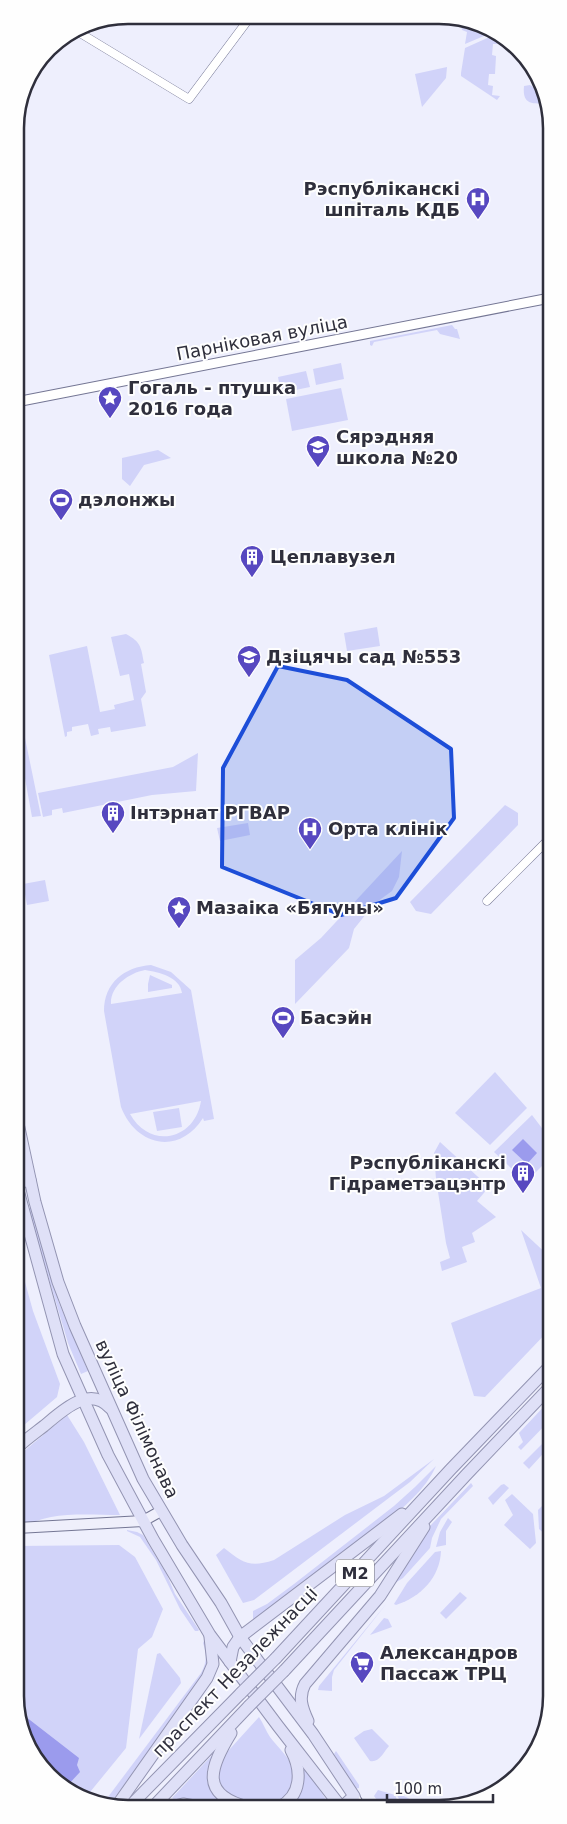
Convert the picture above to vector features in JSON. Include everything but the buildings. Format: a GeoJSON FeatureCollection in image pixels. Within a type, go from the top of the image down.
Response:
{"type":"FeatureCollection","features":[{"type":"Feature","properties":{"kind":"main road","name":"вуліца Філімонава"},"geometry":{"type":"LineString","coordinates":[[24,1152],[41,1227],[58,1282],[112,1412],[143,1479],[161,1511],[221,1603],[240,1637],[313,1734],[354,1796]]}},
{"type":"Feature","properties":{"kind":"main road"},"geometry":{"type":"LineString","coordinates":[[24,1181],[30,1180]]}},
{"type":"Feature","properties":{"kind":"main road"},"geometry":{"type":"LineString","coordinates":[[24,1213],[62,1354],[108,1455],[143,1521],[210,1635],[336,1800]]}},
{"type":"Feature","properties":{"kind":"main road","name":"праспект Незалежнасці"},"geometry":{"type":"LineString","coordinates":[[136,1800],[276,1658],[433,1488],[543,1373]]}},
{"type":"Feature","properties":{"kind":"main road","name":"праспект Незалежнасці"},"geometry":{"type":"LineString","coordinates":[[160,1800],[284,1671],[543,1394]]}},
{"type":"Feature","properties":{"kind":"main road"},"geometry":{"type":"LineString","coordinates":[[24,1442],[64,1409],[82,1400],[90,1398],[99,1400],[105,1403],[112,1412]]}},
{"type":"Feature","properties":{"kind":"main road"},"geometry":{"type":"LineString","coordinates":[[230,1662],[233,1647],[240,1637],[389,1524],[433,1488]]}},
{"type":"Feature","properties":{"kind":"main road"},"geometry":{"type":"LineString","coordinates":[[313,1734],[302,1703],[302,1693],[305,1684],[380,1596],[435,1509]]}},
{"type":"Feature","properties":{"kind":"main road"},"geometry":{"type":"LineString","coordinates":[[24,1528],[143,1521],[161,1511]]}},
{"type":"Feature","properties":{"kind":"main road"},"geometry":{"type":"LineString","coordinates":[[121,1800],[207,1678],[213,1664],[210,1635]]}},
{"type":"Feature","properties":{"kind":"main road"},"geometry":{"type":"LineString","coordinates":[[229,1800],[217,1790],[212,1769],[217,1756],[246,1710]]}},
{"type":"Feature","properties":{"kind":"main road"},"geometry":{"type":"LineString","coordinates":[[278,1726],[297,1763],[298,1782],[294,1793],[288,1800]]}},
{"type":"Feature","properties":{"kind":"main road"},"geometry":{"type":"LineString","coordinates":[[349,1800],[354,1796]]}},
{"type":"Feature","properties":{"kind":"street"},"geometry":{"type":"LineString","coordinates":[[82,34],[189,99],[245,24]]}},
{"type":"Feature","properties":{"kind":"street","name":"Парніковая вуліца"},"geometry":{"type":"LineString","coordinates":[[24,400],[543,300]]}},
{"type":"Feature","properties":{"kind":"street","name":"Парніковая вуліца"},"geometry":{"type":"LineString","coordinates":[[514,306],[543,304]]}},
{"type":"Feature","properties":{"kind":"street"},"geometry":{"type":"LineString","coordinates":[[487,901],[543,844]]}},
{"type":"Feature","properties":{"kind":"street","name":"вуліца Філімонава"},"geometry":{"type":"LineString","coordinates":[[354,1796],[357,1800]]}},
{"type":"Feature","properties":{"kind":"highlighted area"},"geometry":{"type":"Polygon","coordinates":[[[278,666],[347,680],[451,749],[454,818],[396,898],[341,915],[222,867],[223,768],[278,666]]]}},
{"type":"Feature","properties":{"kind":"shaded area"},"geometry":{"type":"Polygon","coordinates":[[[461,26],[487,35],[465,44],[467,32],[462,30],[461,26]]]}},
{"type":"Feature","properties":{"kind":"shaded area"},"geometry":{"type":"Polygon","coordinates":[[[490,37],[497,41],[497,44],[493,44],[492,55],[496,56],[495,74],[489,74],[488,85],[493,86],[492,95],[500,96],[497,100],[461,76],[465,48],[490,37]]]}},
{"type":"Feature","properties":{"kind":"shaded area"},"geometry":{"type":"Polygon","coordinates":[[[447,67],[446,78],[422,107],[415,74],[447,67]]]}},
{"type":"Feature","properties":{"kind":"shaded area"},"geometry":{"type":"Polygon","coordinates":[[[530,85],[535,88],[540,103],[527,100],[524,86],[530,85]]]}},
{"type":"Feature","properties":{"kind":"shaded area"},"geometry":{"type":"Polygon","coordinates":[[[452,325],[457,329],[460,339],[440,334],[437,330],[374,342],[372,346],[370,345],[370,341],[452,325]]]}},
{"type":"Feature","properties":{"kind":"shaded area"},"geometry":{"type":"Polygon","coordinates":[[[341,363],[344,379],[316,385],[313,369],[341,363]]]}},
{"type":"Feature","properties":{"kind":"shaded area"},"geometry":{"type":"Polygon","coordinates":[[[306,371],[310,387],[281,393],[278,377],[306,371]]]}},
{"type":"Feature","properties":{"kind":"shaded area"},"geometry":{"type":"Polygon","coordinates":[[[341,388],[348,420],[292,431],[286,399],[341,388]]]}},
{"type":"Feature","properties":{"kind":"shaded area"},"geometry":{"type":"Polygon","coordinates":[[[158,450],[171,458],[144,465],[130,486],[122,479],[122,458],[158,450]]]}},
{"type":"Feature","properties":{"kind":"shaded area"},"geometry":{"type":"Polygon","coordinates":[[[377,627],[380,646],[347,651],[344,633],[377,627]]]}},
{"type":"Feature","properties":{"kind":"shaded area"},"geometry":{"type":"Polygon","coordinates":[[[126,634],[137,642],[142,653],[144,663],[141,664],[146,692],[141,699],[146,726],[111,732],[110,727],[98,729],[99,734],[91,736],[88,724],[72,727],[72,731],[67,732],[65,737],[49,655],[87,646],[100,712],[115,709],[114,705],[134,700],[129,674],[120,676],[111,637],[126,634]]]}},
{"type":"Feature","properties":{"kind":"shaded area"},"geometry":{"type":"Polygon","coordinates":[[[24,733],[41,816],[32,817],[24,773],[24,733]]]}},
{"type":"Feature","properties":{"kind":"shaded area"},"geometry":{"type":"Polygon","coordinates":[[[198,753],[196,791],[152,795],[63,813],[62,808],[52,810],[52,815],[43,817],[38,793],[173,767],[198,753]]]}},
{"type":"Feature","properties":{"kind":"shaded area"},"geometry":{"type":"Polygon","coordinates":[[[505,805],[518,813],[518,825],[431,914],[416,911],[410,902],[505,805]]]}},
{"type":"Feature","properties":{"kind":"shaded area"},"geometry":{"type":"Polygon","coordinates":[[[248,823],[250,835],[220,841],[217,828],[248,823]]]}},
{"type":"Feature","properties":{"kind":"shaded area"},"geometry":{"type":"Polygon","coordinates":[[[402,851],[399,877],[392,891],[374,904],[354,929],[349,948],[295,1004],[295,960],[321,938],[402,851]]]}},
{"type":"Feature","properties":{"kind":"shaded area"},"geometry":{"type":"Polygon","coordinates":[[[45,880],[49,901],[27,905],[24,884],[45,880]]]}},
{"type":"Feature","properties":{"kind":"shaded area"},"geometry":{"type":"Polygon","coordinates":[[[151,965],[171,972],[191,990],[214,1119],[204,1121],[203,1118],[193,1130],[182,1138],[170,1142],[147,1138],[137,1131],[121,1107],[104,1011],[108,992],[117,978],[141,966],[151,965]],[[145,970],[127,977],[117,986],[111,1004],[182,993],[173,979],[145,970]],[[201,1101],[130,1114],[149,1133],[171,1136],[181,1132],[190,1125],[197,1114],[201,1101]]]}},
{"type":"Feature","properties":{"kind":"shaded area"},"geometry":{"type":"Polygon","coordinates":[[[150,975],[172,985],[172,988],[148,992],[150,975]]]}},
{"type":"Feature","properties":{"kind":"shaded area"},"geometry":{"type":"Polygon","coordinates":[[[495,1072],[527,1108],[490,1145],[455,1113],[495,1072]]]}},
{"type":"Feature","properties":{"kind":"shaded area"},"geometry":{"type":"Polygon","coordinates":[[[179,1108],[182,1127],[157,1131],[153,1112],[179,1108]]]}},
{"type":"Feature","properties":{"kind":"shaded area"},"geometry":{"type":"Polygon","coordinates":[[[532,1115],[543,1129],[543,1165],[526,1182],[494,1152],[532,1115]]]}},
{"type":"Feature","properties":{"kind":"shaded area"},"geometry":{"type":"Polygon","coordinates":[[[440,1142],[489,1187],[477,1201],[496,1217],[472,1233],[475,1242],[462,1247],[467,1262],[442,1271],[440,1262],[450,1258],[436,1179],[434,1153],[440,1142]]]}},
{"type":"Feature","properties":{"kind":"shaded area"},"geometry":{"type":"Polygon","coordinates":[[[28,1208],[31,1208],[59,1303],[88,1371],[81,1374],[68,1343],[28,1208]]]}},
{"type":"Feature","properties":{"kind":"shaded area"},"geometry":{"type":"Polygon","coordinates":[[[521,1230],[543,1251],[543,1336],[485,1397],[474,1396],[451,1323],[541,1288],[521,1230]]]}},
{"type":"Feature","properties":{"kind":"shaded area"},"geometry":{"type":"Polygon","coordinates":[[[24,1278],[33,1311],[60,1384],[57,1397],[24,1425],[24,1278]]]}},
{"type":"Feature","properties":{"kind":"shaded area"},"geometry":{"type":"Polygon","coordinates":[[[543,1408],[543,1427],[521,1450],[518,1447],[523,1442],[519,1433],[543,1408]]]}},
{"type":"Feature","properties":{"kind":"shaded area"},"geometry":{"type":"Polygon","coordinates":[[[67,1415],[84,1442],[120,1515],[67,1515],[24,1522],[24,1451],[67,1415]]]}},
{"type":"Feature","properties":{"kind":"shaded area"},"geometry":{"type":"Polygon","coordinates":[[[543,1443],[543,1454],[529,1469],[523,1463],[543,1443]]]}},
{"type":"Feature","properties":{"kind":"shaded area"},"geometry":{"type":"Polygon","coordinates":[[[434,1459],[410,1482],[254,1600],[243,1603],[216,1555],[224,1548],[247,1563],[259,1564],[274,1560],[345,1515],[384,1496],[434,1459]]]}},
{"type":"Feature","properties":{"kind":"shaded area"},"geometry":{"type":"Polygon","coordinates":[[[436,1466],[428,1481],[403,1507],[329,1562],[271,1610],[253,1620],[253,1611],[267,1604],[294,1584],[394,1506],[436,1466]]]}},
{"type":"Feature","properties":{"kind":"shaded area"},"geometry":{"type":"Polygon","coordinates":[[[471,1483],[473,1486],[441,1519],[432,1538],[430,1548],[403,1578],[395,1583],[430,1526],[471,1483]]]}},
{"type":"Feature","properties":{"kind":"shaded area"},"geometry":{"type":"Polygon","coordinates":[[[504,1484],[509,1488],[493,1505],[488,1498],[504,1484]]]}},
{"type":"Feature","properties":{"kind":"shaded area"},"geometry":{"type":"Polygon","coordinates":[[[512,1494],[533,1514],[536,1543],[530,1549],[504,1525],[513,1515],[505,1500],[512,1494]]]}},
{"type":"Feature","properties":{"kind":"shaded area"},"geometry":{"type":"Polygon","coordinates":[[[543,1505],[543,1532],[539,1529],[538,1510],[543,1505]]]}},
{"type":"Feature","properties":{"kind":"shaded area"},"geometry":{"type":"Polygon","coordinates":[[[448,1518],[452,1522],[446,1531],[446,1545],[436,1547],[440,1532],[448,1518]]]}},
{"type":"Feature","properties":{"kind":"shaded area"},"geometry":{"type":"Polygon","coordinates":[[[127,1530],[143,1535],[167,1575],[175,1594],[198,1631],[195,1631],[180,1609],[156,1560],[140,1537],[127,1530]]]}},
{"type":"Feature","properties":{"kind":"shaded area"},"geometry":{"type":"Polygon","coordinates":[[[119,1545],[135,1557],[163,1609],[152,1637],[138,1649],[126,1748],[89,1793],[70,1783],[54,1770],[45,1760],[29,1730],[24,1703],[24,1546],[119,1545]]]}},
{"type":"Feature","properties":{"kind":"shaded area"},"geometry":{"type":"Polygon","coordinates":[[[441,1551],[437,1569],[428,1585],[413,1597],[396,1605],[394,1604],[407,1583],[435,1552],[441,1551]]]}},
{"type":"Feature","properties":{"kind":"shaded area"},"geometry":{"type":"Polygon","coordinates":[[[460,1592],[467,1598],[446,1619],[440,1613],[460,1592]]]}},
{"type":"Feature","properties":{"kind":"shaded area"},"geometry":{"type":"Polygon","coordinates":[[[387,1603],[334,1670],[332,1691],[318,1690],[319,1686],[387,1603]]]}},
{"type":"Feature","properties":{"kind":"shaded area"},"geometry":{"type":"Polygon","coordinates":[[[384,1618],[388,1619],[392,1627],[370,1635],[384,1618]]]}},
{"type":"Feature","properties":{"kind":"shaded area"},"geometry":{"type":"Polygon","coordinates":[[[205,1639],[211,1654],[201,1679],[114,1799],[107,1798],[201,1673],[206,1658],[203,1643],[205,1639]]]}},
{"type":"Feature","properties":{"kind":"shaded area"},"geometry":{"type":"Polygon","coordinates":[[[160,1653],[180,1678],[181,1683],[139,1739],[157,1654],[160,1653]]]}},
{"type":"Feature","properties":{"kind":"shaded area"},"geometry":{"type":"Polygon","coordinates":[[[259,1717],[270,1737],[293,1767],[293,1784],[282,1800],[236,1799],[224,1793],[219,1785],[217,1771],[219,1761],[259,1717]]]}},
{"type":"Feature","properties":{"kind":"shaded area"},"geometry":{"type":"Polygon","coordinates":[[[372,1729],[389,1746],[381,1757],[370,1761],[354,1738],[364,1731],[372,1729]]]}},
{"type":"Feature","properties":{"kind":"shaded area"},"geometry":{"type":"Polygon","coordinates":[[[336,1751],[359,1785],[359,1788],[355,1789],[352,1785],[334,1754],[336,1751]]]}},
{"type":"Feature","properties":{"kind":"shaded area"},"geometry":{"type":"Polygon","coordinates":[[[215,1752],[208,1769],[207,1780],[211,1790],[219,1800],[176,1800],[172,1798],[215,1752]]]}},
{"type":"Feature","properties":{"kind":"shaded area"},"geometry":{"type":"Polygon","coordinates":[[[302,1763],[326,1800],[290,1800],[302,1763]]]}},
{"type":"Feature","properties":{"kind":"shaded area"},"geometry":{"type":"Polygon","coordinates":[[[378,1790],[395,1795],[397,1800],[377,1800],[374,1796],[378,1790]]]}},
{"type":"Feature","properties":{"kind":"shaded area"},"geometry":{"type":"Polygon","coordinates":[[[400,1794],[412,1800],[400,1800],[397,1795],[400,1794]]]}},
{"type":"Feature","properties":{"kind":"water"},"geometry":{"type":"Polygon","coordinates":[[[523,1139],[537,1153],[527,1164],[512,1150],[523,1139]]]}},
{"type":"Feature","properties":{"kind":"water"},"geometry":{"type":"Polygon","coordinates":[[[26,1717],[79,1758],[77,1765],[80,1772],[70,1783],[54,1770],[38,1748],[29,1730],[26,1717]]]}},
{"type":"Feature","properties":{"kind":"place","name":"Рэспубліканскі шпіталь КДБ"},"geometry":{"type":"Point","coordinates":[478,220]}},
{"type":"Feature","properties":{"kind":"place","name":"Гогаль - птушка 2016 года"},"geometry":{"type":"Point","coordinates":[110,419]}},
{"type":"Feature","properties":{"kind":"place","name":"Сярэдняя школа №20"},"geometry":{"type":"Point","coordinates":[318,468]}},
{"type":"Feature","properties":{"kind":"place","name":"дэлонжы"},"geometry":{"type":"Point","coordinates":[61,521]}},
{"type":"Feature","properties":{"kind":"place","name":"Цеплавузел"},"geometry":{"type":"Point","coordinates":[252,578]}},
{"type":"Feature","properties":{"kind":"place","name":"Дзіцячы сад №553"},"geometry":{"type":"Point","coordinates":[249,678]}},
{"type":"Feature","properties":{"kind":"place","name":"Інтэрнат РГВАР"},"geometry":{"type":"Point","coordinates":[113,834]}},
{"type":"Feature","properties":{"kind":"place","name":"Орта клінік"},"geometry":{"type":"Point","coordinates":[310,850]}},
{"type":"Feature","properties":{"kind":"place","name":"Мазаіка «Бягуны»"},"geometry":{"type":"Point","coordinates":[179,929]}},
{"type":"Feature","properties":{"kind":"place","name":"Басэйн"},"geometry":{"type":"Point","coordinates":[283,1039]}},
{"type":"Feature","properties":{"kind":"place","name":"Рэспубліканскі Гідраметэацэнтр"},"geometry":{"type":"Point","coordinates":[523,1194]}},
{"type":"Feature","properties":{"kind":"place","name":"Александров Пассаж ТРЦ"},"geometry":{"type":"Point","coordinates":[362,1684]}}]}
